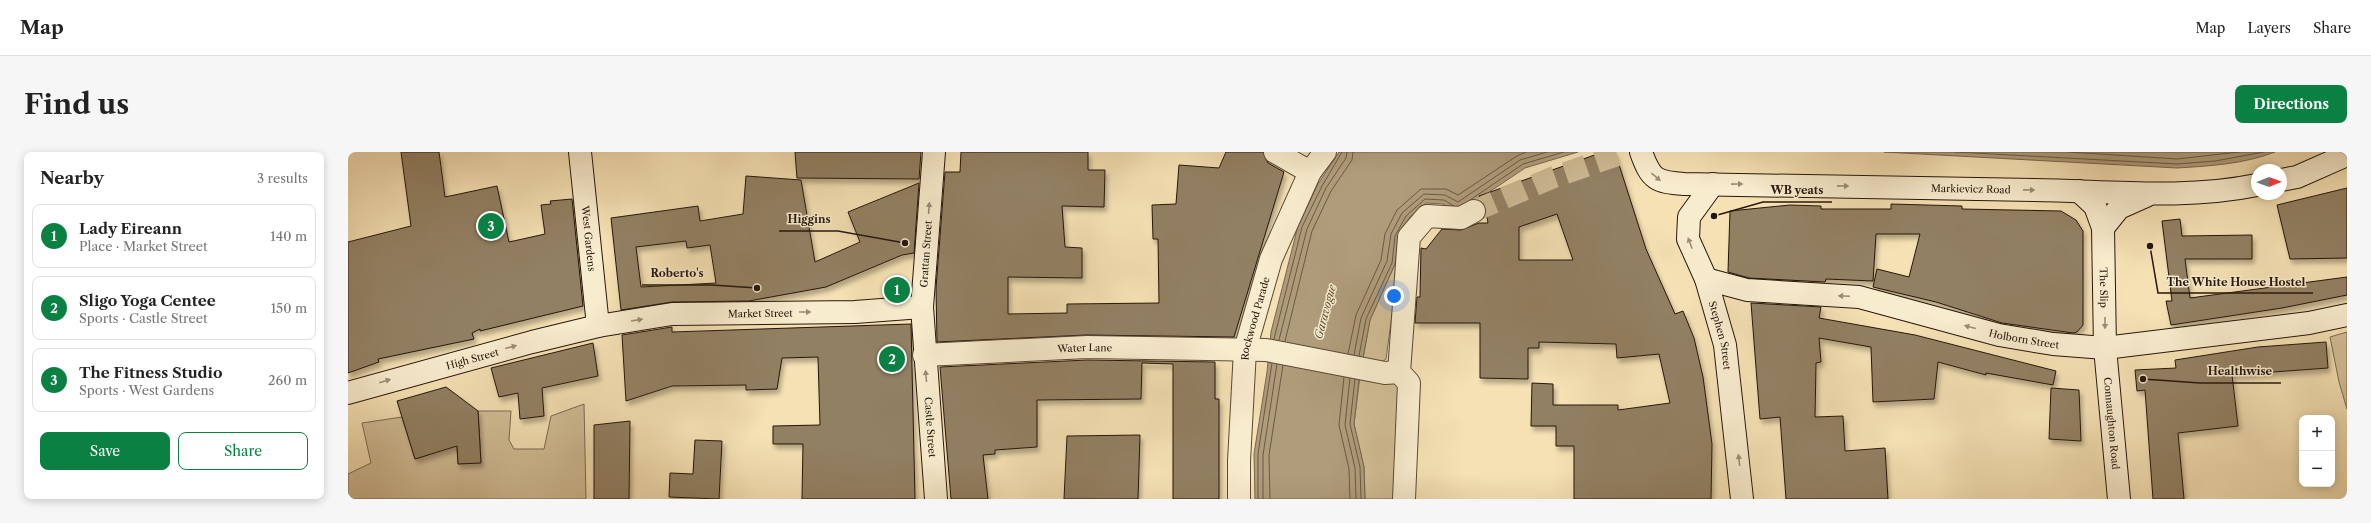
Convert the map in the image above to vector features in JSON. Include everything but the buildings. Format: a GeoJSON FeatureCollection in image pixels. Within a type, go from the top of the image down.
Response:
{"type":"FeatureCollection","features":[{"type":"Feature","properties":{"kind":"street","name":"West Gardens"},"geometry":{"type":"LineString","coordinates":[[580,152],[598,326]]}},
{"type":"Feature","properties":{"kind":"street","name":"Grattan Street"},"geometry":{"type":"LineString","coordinates":[[924,355],[922,307],[934,152]]}},
{"type":"Feature","properties":{"kind":"street"},"geometry":{"type":"LineString","coordinates":[[1275,152],[1310,172]]}},
{"type":"Feature","properties":{"kind":"street","name":"Rockwood Parade"},"geometry":{"type":"LineString","coordinates":[[1239,499],[1239,461],[1245,350],[1272,259],[1310,172],[1325,152]]}},
{"type":"Feature","properties":{"kind":"street","name":"Markievicz Road"},"geometry":{"type":"LineString","coordinates":[[1641,152],[1648,170],[1662,182],[1684,184],[2079,191],[2151,194],[2226,191],[2251,186]]}},
{"type":"Feature","properties":{"kind":"street"},"geometry":{"type":"LineString","coordinates":[[2287,179],[2298,177],[2347,156]]}},
{"type":"Feature","properties":{"kind":"street","name":"Stephen Street"},"geometry":{"type":"LineString","coordinates":[[1713,184],[1689,217],[1688,239],[1706,279],[1725,345],[1742,499]]}},
{"type":"Feature","properties":{"kind":"street","name":"The Slip"},"geometry":{"type":"LineString","coordinates":[[2079,191],[2095,206],[2103,228],[2105,348]]}},
{"type":"Feature","properties":{"kind":"street"},"geometry":{"type":"LineString","coordinates":[[2103,228],[2119,208],[2151,194]]}},
{"type":"Feature","properties":{"kind":"street"},"geometry":{"type":"LineString","coordinates":[[1404,499],[1409,383],[1392,373],[1408,237],[1427,216],[1461,218],[1474,211]]}},
{"type":"Feature","properties":{"kind":"street","name":"Holborn Street"},"geometry":{"type":"LineString","coordinates":[[1706,279],[1746,290],[1859,297],[1999,335],[2053,344],[2105,348],[2309,323],[2347,316]]}},
{"type":"Feature","properties":{"kind":"street","name":"Market Street"},"geometry":{"type":"LineString","coordinates":[[598,326],[672,314],[855,312],[922,307]]}},
{"type":"Feature","properties":{"kind":"street","name":"High Street"},"geometry":{"type":"LineString","coordinates":[[348,393],[458,361],[598,326]]}},
{"type":"Feature","properties":{"kind":"street","name":"Water Lane"},"geometry":{"type":"LineString","coordinates":[[924,355],[1086,347],[1266,350],[1392,373]]}},
{"type":"Feature","properties":{"kind":"street","name":"Connaughton Road"},"geometry":{"type":"LineString","coordinates":[[2105,348],[2119,499]]}},
{"type":"Feature","properties":{"kind":"street","name":"Castle Street"},"geometry":{"type":"LineString","coordinates":[[924,355],[936,499]]}},
{"type":"Feature","properties":{"kind":"shaded area"},"geometry":{"type":"Polygon","coordinates":[[[1399,238],[1396,285],[1386,359],[1378,365],[1362,364],[1370,320],[1395,264],[1399,238]]]}},
{"type":"Feature","properties":{"kind":"shaded area"},"geometry":{"type":"Polygon","coordinates":[[[2347,332],[2347,409],[2339,382],[2330,337],[2347,332]]]}},
{"type":"Feature","properties":{"kind":"shaded area"},"geometry":{"type":"Polygon","coordinates":[[[1360,376],[1399,384],[1398,499],[1365,499],[1364,467],[1354,424],[1360,376]]]}},
{"type":"Feature","properties":{"kind":"shaded area"},"geometry":{"type":"Polygon","coordinates":[[[584,404],[586,499],[348,499],[348,474],[371,463],[362,423],[402,417],[415,459],[428,455],[455,418],[458,464],[481,462],[478,411],[511,411],[509,440],[514,449],[544,449],[551,416],[584,404]]]}},
{"type":"Feature","properties":{"kind":"water","name":"Garavogue"},"geometry":{"type":"Polygon","coordinates":[[[1339,152],[1578,152],[1525,168],[1458,213],[1443,204],[1426,203],[1409,218],[1399,238],[1395,264],[1370,320],[1359,379],[1354,424],[1364,467],[1365,499],[1255,499],[1254,454],[1267,372],[1271,332],[1298,226],[1318,184],[1339,152]]]}},
{"type":"Feature","properties":{"kind":"water"},"geometry":{"type":"Polygon","coordinates":[[[1884,152],[2275,152],[2239,162],[2177,168],[1884,152]]]}},
{"type":"Feature","properties":{"kind":"tunnel"},"geometry":{"type":"LineString","coordinates":[[1474,211],[1554,177],[1626,152]]}},
{"type":"Feature","properties":{"kind":"place","name":"WB yeats"},"geometry":{"type":"Point","coordinates":[1714,216]}},
{"type":"Feature","properties":{"kind":"place","name":"The Fitness Studio"},"geometry":{"type":"Point","coordinates":[491,226]}},
{"type":"Feature","properties":{"kind":"place","name":"Higgins"},"geometry":{"type":"Point","coordinates":[905,243]}},
{"type":"Feature","properties":{"kind":"place","name":"The White House Hostel"},"geometry":{"type":"Point","coordinates":[2150,246]}},
{"type":"Feature","properties":{"kind":"place","name":"Roberto's"},"geometry":{"type":"Point","coordinates":[757,288]}},
{"type":"Feature","properties":{"kind":"place","name":"Lady Eireann"},"geometry":{"type":"Point","coordinates":[897,290]}},
{"type":"Feature","properties":{"kind":"place","name":"Sligo Yoga Centee"},"geometry":{"type":"Point","coordinates":[892,359]}},
{"type":"Feature","properties":{"kind":"place","name":"Healthwise"},"geometry":{"type":"Point","coordinates":[2143,379]}}]}
